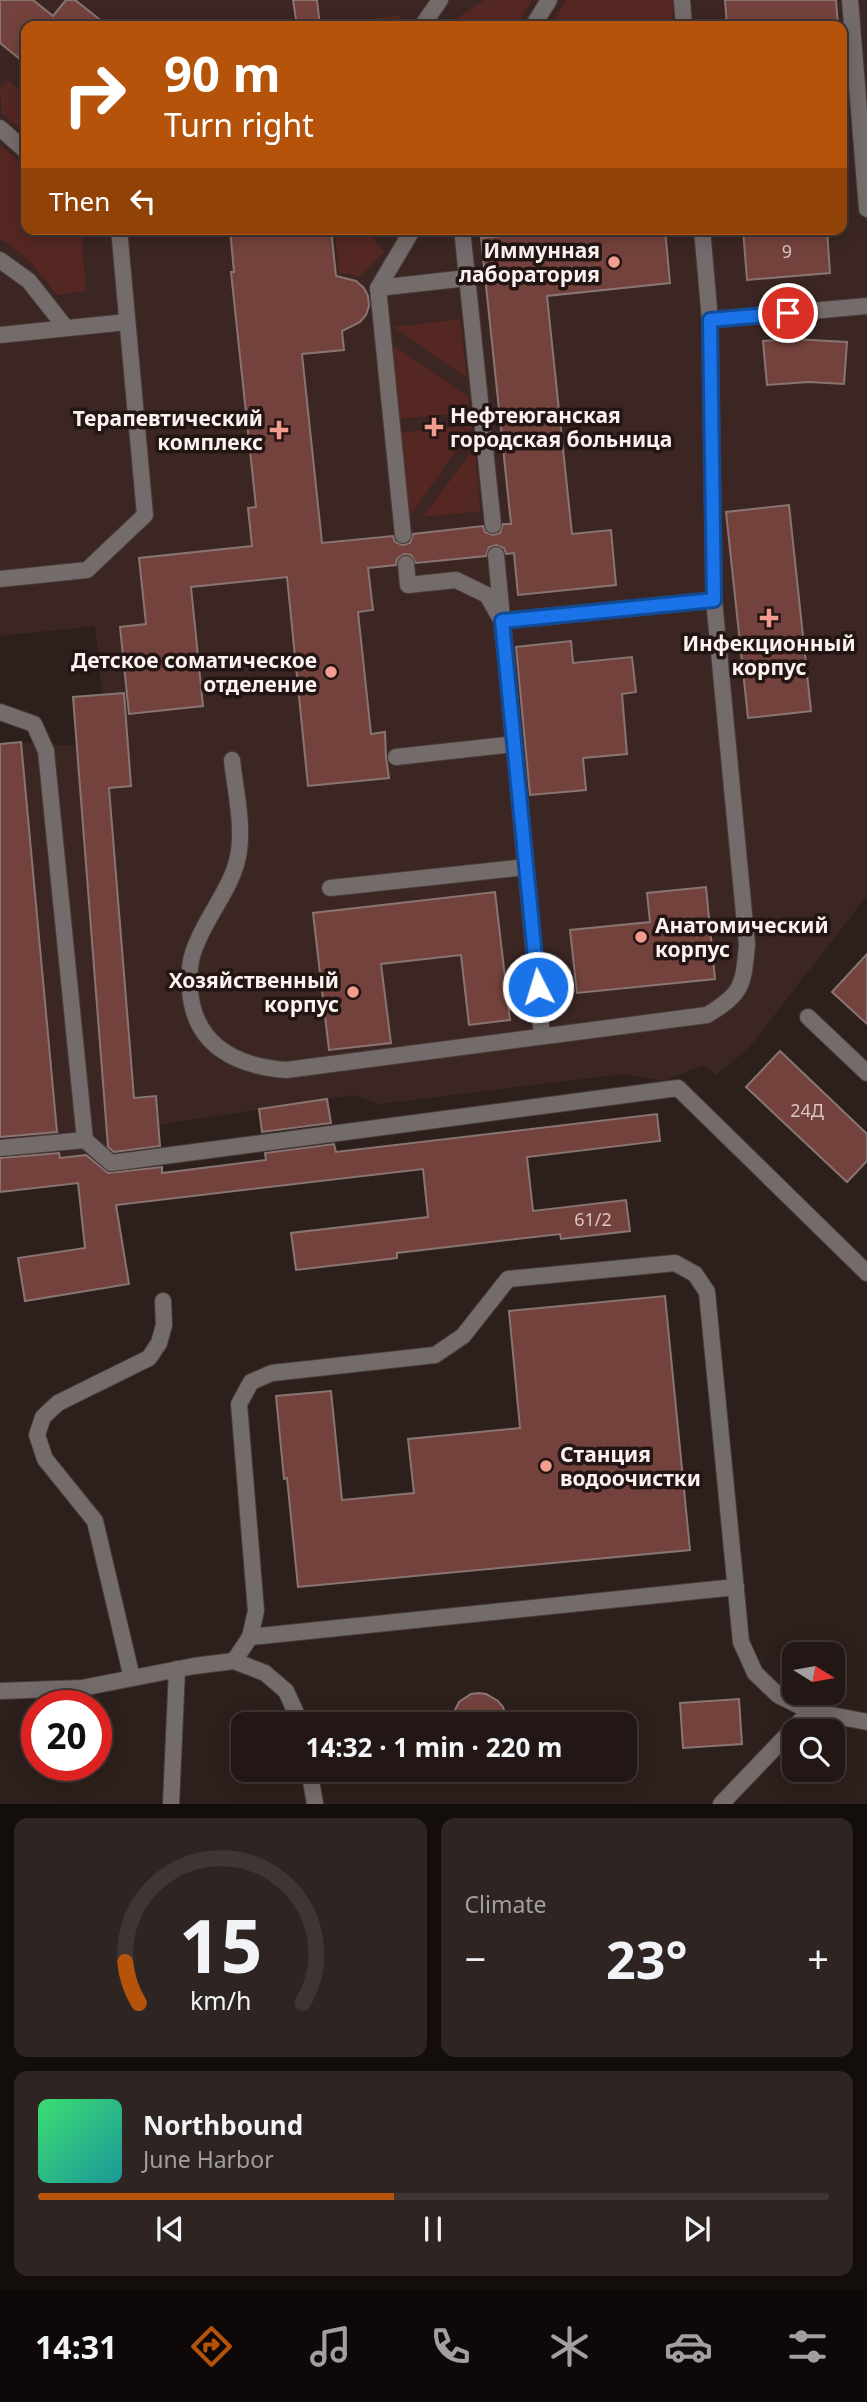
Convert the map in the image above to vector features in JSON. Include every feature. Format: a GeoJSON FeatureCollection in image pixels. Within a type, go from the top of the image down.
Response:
{"type":"FeatureCollection","features":[{"type":"Feature","properties":{"kind":"lane"},"geometry":{"type":"LineString","coordinates":[[425,21],[440,0]]}},
{"type":"Feature","properties":{"kind":"lane"},"geometry":{"type":"LineString","coordinates":[[536,21],[549,0]]}},
{"type":"Feature","properties":{"kind":"lane"},"geometry":{"type":"LineString","coordinates":[[682,0],[684,21]]}},
{"type":"Feature","properties":{"kind":"lane"},"geometry":{"type":"LineString","coordinates":[[850,0],[867,209]]}},
{"type":"Feature","properties":{"kind":"lane"},"geometry":{"type":"LineString","coordinates":[[0,128],[21,147]]}},
{"type":"Feature","properties":{"kind":"lane"},"geometry":{"type":"LineString","coordinates":[[0,579],[87,570],[145,515],[120,235]]}},
{"type":"Feature","properties":{"kind":"lane"},"geometry":{"type":"LineString","coordinates":[[403,535],[378,288],[409,235]]}},
{"type":"Feature","properties":{"kind":"lane"},"geometry":{"type":"LineString","coordinates":[[463,235],[493,526]]}},
{"type":"Feature","properties":{"kind":"lane"},"geometry":{"type":"LineString","coordinates":[[232,760],[240,826],[239,851],[234,871],[192,954],[189,974],[190,997],[196,1021],[211,1043],[235,1059],[263,1068],[286,1070],[707,1015],[731,1000],[744,977],[747,945],[714,600],[710,320],[703,235]]}},
{"type":"Feature","properties":{"kind":"lane"},"geometry":{"type":"LineString","coordinates":[[0,260],[29,281],[66,328]]}},
{"type":"Feature","properties":{"kind":"lane"},"geometry":{"type":"LineString","coordinates":[[378,288],[467,278]]}},
{"type":"Feature","properties":{"kind":"lane"},"geometry":{"type":"LineString","coordinates":[[710,320],[867,306]]}},
{"type":"Feature","properties":{"kind":"lane"},"geometry":{"type":"LineString","coordinates":[[0,335],[127,322]]}},
{"type":"Feature","properties":{"kind":"lane"},"geometry":{"type":"LineString","coordinates":[[496,555],[542,1035]]}},
{"type":"Feature","properties":{"kind":"lane"},"geometry":{"type":"LineString","coordinates":[[406,564],[408,585],[456,580],[486,595],[502,621]]}},
{"type":"Feature","properties":{"kind":"lane"},"geometry":{"type":"LineString","coordinates":[[502,621],[714,600]]}},
{"type":"Feature","properties":{"kind":"lane"},"geometry":{"type":"LineString","coordinates":[[0,712],[34,724],[46,751],[85,1140],[111,1163],[678,1088],[864,1265]]}},
{"type":"Feature","properties":{"kind":"lane"},"geometry":{"type":"LineString","coordinates":[[396,757],[514,744]]}},
{"type":"Feature","properties":{"kind":"lane"},"geometry":{"type":"LineString","coordinates":[[330,888],[526,867]]}},
{"type":"Feature","properties":{"kind":"lane"},"geometry":{"type":"LineString","coordinates":[[808,1017],[867,1073]]}},
{"type":"Feature","properties":{"kind":"lane"},"geometry":{"type":"LineString","coordinates":[[0,1148],[85,1140]]}},
{"type":"Feature","properties":{"kind":"lane"},"geometry":{"type":"LineString","coordinates":[[234,1661],[250,1637],[256,1611],[239,1404],[251,1382],[272,1373],[435,1355],[463,1336],[508,1279],[675,1263],[695,1274],[707,1292],[741,1642],[755,1673],[778,1695],[810,1711],[867,1722]]}},
{"type":"Feature","properties":{"kind":"lane"},"geometry":{"type":"LineString","coordinates":[[132,1678],[95,1521],[45,1459],[37,1435],[43,1417],[58,1403],[149,1358],[159,1343],[164,1325],[163,1301]]}},
{"type":"Feature","properties":{"kind":"lane"},"geometry":{"type":"LineString","coordinates":[[250,1637],[736,1587]]}},
{"type":"Feature","properties":{"kind":"lane"},"geometry":{"type":"LineString","coordinates":[[0,1691],[82,1688],[234,1661],[265,1673],[286,1691],[296,1712]]}},
{"type":"Feature","properties":{"kind":"lane"},"geometry":{"type":"LineString","coordinates":[[171,1804],[177,1669]]}},
{"type":"Feature","properties":{"kind":"lane"},"geometry":{"type":"LineString","coordinates":[[720,1804],[810,1711]]}},
{"type":"Feature","properties":{"kind":"lane"},"geometry":{"type":"LineString","coordinates":[[311,1782],[315,1804]]}},
{"type":"Feature","properties":{"kind":"shaded area","name":"Нефтеюганская городская больница"},"geometry":{"type":"Polygon","coordinates":[[[0,0],[867,0],[867,896],[748,1049],[716,1075],[704,1065],[663,1081],[624,1074],[379,1104],[353,1095],[158,1125],[163,1173],[657,1114],[660,1141],[81,1210],[78,1183],[0,1192],[0,744],[21,742],[76,746],[73,697],[102,695],[95,626],[0,636],[0,0]]]}},
{"type":"Feature","properties":{"kind":"shaded area"},"geometry":{"type":"Polygon","coordinates":[[[484,0],[532,0],[520,21],[452,21],[484,0]]]}},
{"type":"Feature","properties":{"kind":"shaded area"},"geometry":{"type":"Polygon","coordinates":[[[566,0],[674,0],[671,21],[554,21],[566,0]]]}},
{"type":"Feature","properties":{"kind":"shaded area"},"geometry":{"type":"Polygon","coordinates":[[[400,15],[401,21],[356,21],[400,15]]]}},
{"type":"Feature","properties":{"kind":"shaded area"},"geometry":{"type":"Polygon","coordinates":[[[8,80],[21,91],[21,129],[2,113],[0,90],[8,80]]]}},
{"type":"Feature","properties":{"kind":"shaded area"},"geometry":{"type":"Polygon","coordinates":[[[0,145],[21,163],[21,235],[81,235],[86,291],[57,295],[24,257],[0,240],[0,145]]]}},
{"type":"Feature","properties":{"kind":"shaded area"},"geometry":{"type":"Polygon","coordinates":[[[336,235],[371,235],[384,252],[359,277],[349,273],[339,274],[336,235]]]}},
{"type":"Feature","properties":{"kind":"shaded area"},"geometry":{"type":"Polygon","coordinates":[[[460,319],[467,378],[393,327],[460,319]]]}},
{"type":"Feature","properties":{"kind":"shaded area"},"geometry":{"type":"Polygon","coordinates":[[[390,343],[468,396],[470,412],[399,419],[390,343]]]}},
{"type":"Feature","properties":{"kind":"shaded area"},"geometry":{"type":"Polygon","coordinates":[[[471,425],[472,428],[409,517],[400,433],[471,425]]]}},
{"type":"Feature","properties":{"kind":"shaded area"},"geometry":{"type":"Polygon","coordinates":[[[475,447],[480,511],[423,517],[475,447]]]}},
{"type":"Feature","properties":{"kind":"building"},"geometry":{"type":"Polygon","coordinates":[[[0,0],[33,0],[53,16],[66,0],[75,0],[102,21],[21,21],[21,60],[0,43],[0,0]]]}},
{"type":"Feature","properties":{"kind":"building"},"geometry":{"type":"Polygon","coordinates":[[[293,0],[317,0],[319,21],[296,21],[293,0]]]}},
{"type":"Feature","properties":{"kind":"building"},"geometry":{"type":"Polygon","coordinates":[[[725,0],[836,0],[838,21],[727,21],[725,0]]]}},
{"type":"Feature","properties":{"kind":"building"},"geometry":{"type":"Polygon","coordinates":[[[231,235],[332,235],[336,276],[356,281],[364,288],[369,306],[360,322],[342,331],[344,350],[302,354],[322,543],[393,536],[395,542],[403,545],[410,543],[413,534],[483,526],[485,532],[493,535],[500,533],[503,524],[511,524],[481,238],[510,235],[666,235],[670,283],[547,296],[572,534],[611,530],[616,585],[518,595],[514,553],[506,554],[504,548],[496,545],[489,547],[486,556],[416,563],[411,555],[404,554],[397,559],[396,565],[368,568],[373,610],[358,612],[371,734],[385,732],[389,778],[308,786],[287,577],[191,587],[203,706],[129,714],[120,627],[146,624],[139,558],[252,546],[248,508],[256,507],[231,272],[234,272],[231,235]]]}},
{"type":"Feature","properties":{"kind":"building"},"geometry":{"type":"Polygon","coordinates":[[[743,235],[827,235],[830,273],[747,280],[743,235]]]}},
{"type":"Feature","properties":{"kind":"building"},"geometry":{"type":"Polygon","coordinates":[[[793,339],[847,342],[844,384],[809,382],[767,385],[763,341],[793,339]]]}},
{"type":"Feature","properties":{"kind":"building","name":"Инфекционный корпус"},"geometry":{"type":"Polygon","coordinates":[[[789,505],[811,711],[748,718],[726,512],[789,505]]]}},
{"type":"Feature","properties":{"kind":"building"},"geometry":{"type":"Polygon","coordinates":[[[571,641],[573,663],[632,657],[636,692],[622,694],[627,754],[583,758],[586,790],[530,795],[516,647],[571,641]]]}},
{"type":"Feature","properties":{"kind":"building"},"geometry":{"type":"Polygon","coordinates":[[[124,693],[131,786],[109,788],[134,1098],[156,1096],[160,1146],[114,1152],[108,1147],[73,697],[124,693]]]}},
{"type":"Feature","properties":{"kind":"building"},"geometry":{"type":"Polygon","coordinates":[[[21,742],[57,1132],[0,1137],[0,744],[21,742]]]}},
{"type":"Feature","properties":{"kind":"building","name":"Анатомический корпус"},"geometry":{"type":"Polygon","coordinates":[[[706,887],[715,979],[577,993],[570,930],[650,922],[647,893],[706,887]]]}},
{"type":"Feature","properties":{"kind":"building","name":"Хозяйственный корпус"},"geometry":{"type":"Polygon","coordinates":[[[495,892],[510,1020],[469,1025],[461,955],[381,964],[391,1043],[329,1050],[313,913],[495,892]]]}},
{"type":"Feature","properties":{"kind":"building"},"geometry":{"type":"Polygon","coordinates":[[[867,954],[867,1024],[832,992],[867,954]]]}},
{"type":"Feature","properties":{"kind":"building"},"geometry":{"type":"Polygon","coordinates":[[[780,1051],[867,1134],[867,1161],[847,1182],[746,1087],[780,1051]]]}},
{"type":"Feature","properties":{"kind":"building"},"geometry":{"type":"Polygon","coordinates":[[[327,1099],[331,1123],[262,1132],[259,1109],[327,1099]]]}},
{"type":"Feature","properties":{"kind":"building"},"geometry":{"type":"Polygon","coordinates":[[[657,1114],[660,1141],[527,1157],[533,1211],[626,1200],[630,1231],[561,1239],[560,1234],[397,1253],[397,1258],[296,1270],[291,1233],[428,1217],[423,1169],[116,1205],[129,1284],[25,1301],[18,1258],[85,1248],[78,1183],[0,1192],[0,1158],[59,1153],[60,1158],[86,1155],[108,1173],[162,1167],[162,1173],[266,1160],[265,1153],[334,1144],[336,1152],[657,1114]]]}},
{"type":"Feature","properties":{"kind":"building","name":"Станция водоочистки"},"geometry":{"type":"Polygon","coordinates":[[[665,1296],[690,1550],[298,1587],[276,1396],[331,1391],[342,1500],[414,1493],[408,1439],[520,1428],[509,1311],[665,1296]]]}},
{"type":"Feature","properties":{"kind":"building"},"geometry":{"type":"Polygon","coordinates":[[[471,1694],[486,1694],[498,1701],[504,1712],[454,1712],[459,1702],[471,1694]]]}},
{"type":"Feature","properties":{"kind":"building"},"geometry":{"type":"Polygon","coordinates":[[[739,1699],[742,1744],[683,1748],[680,1703],[739,1699]]]}},
{"type":"Feature","properties":{"kind":"place","name":"Иммунная лаборатория"},"geometry":{"type":"Point","coordinates":[614,262]}},
{"type":"Feature","properties":{"kind":"place","name":"Нефтеюганская городская больница"},"geometry":{"type":"Point","coordinates":[434,427]}},
{"type":"Feature","properties":{"kind":"place","name":"Терапевтический комплекс"},"geometry":{"type":"Point","coordinates":[279,430]}},
{"type":"Feature","properties":{"kind":"place","name":"Инфекционный корпус"},"geometry":{"type":"Point","coordinates":[769,618]}},
{"type":"Feature","properties":{"kind":"place","name":"Детское соматическое отделение"},"geometry":{"type":"Point","coordinates":[331,672]}},
{"type":"Feature","properties":{"kind":"place","name":"Анатомический корпус"},"geometry":{"type":"Point","coordinates":[641,937]}},
{"type":"Feature","properties":{"kind":"place","name":"Хозяйственный корпус"},"geometry":{"type":"Point","coordinates":[353,992]}},
{"type":"Feature","properties":{"kind":"place","name":"Станция водоочистки"},"geometry":{"type":"Point","coordinates":[546,1466]}},
{"type":"Feature","properties":{"kind":"route"},"geometry":{"type":"LineString","coordinates":[[538,987],[502,621],[714,600],[710,320],[788,313]]}}]}
